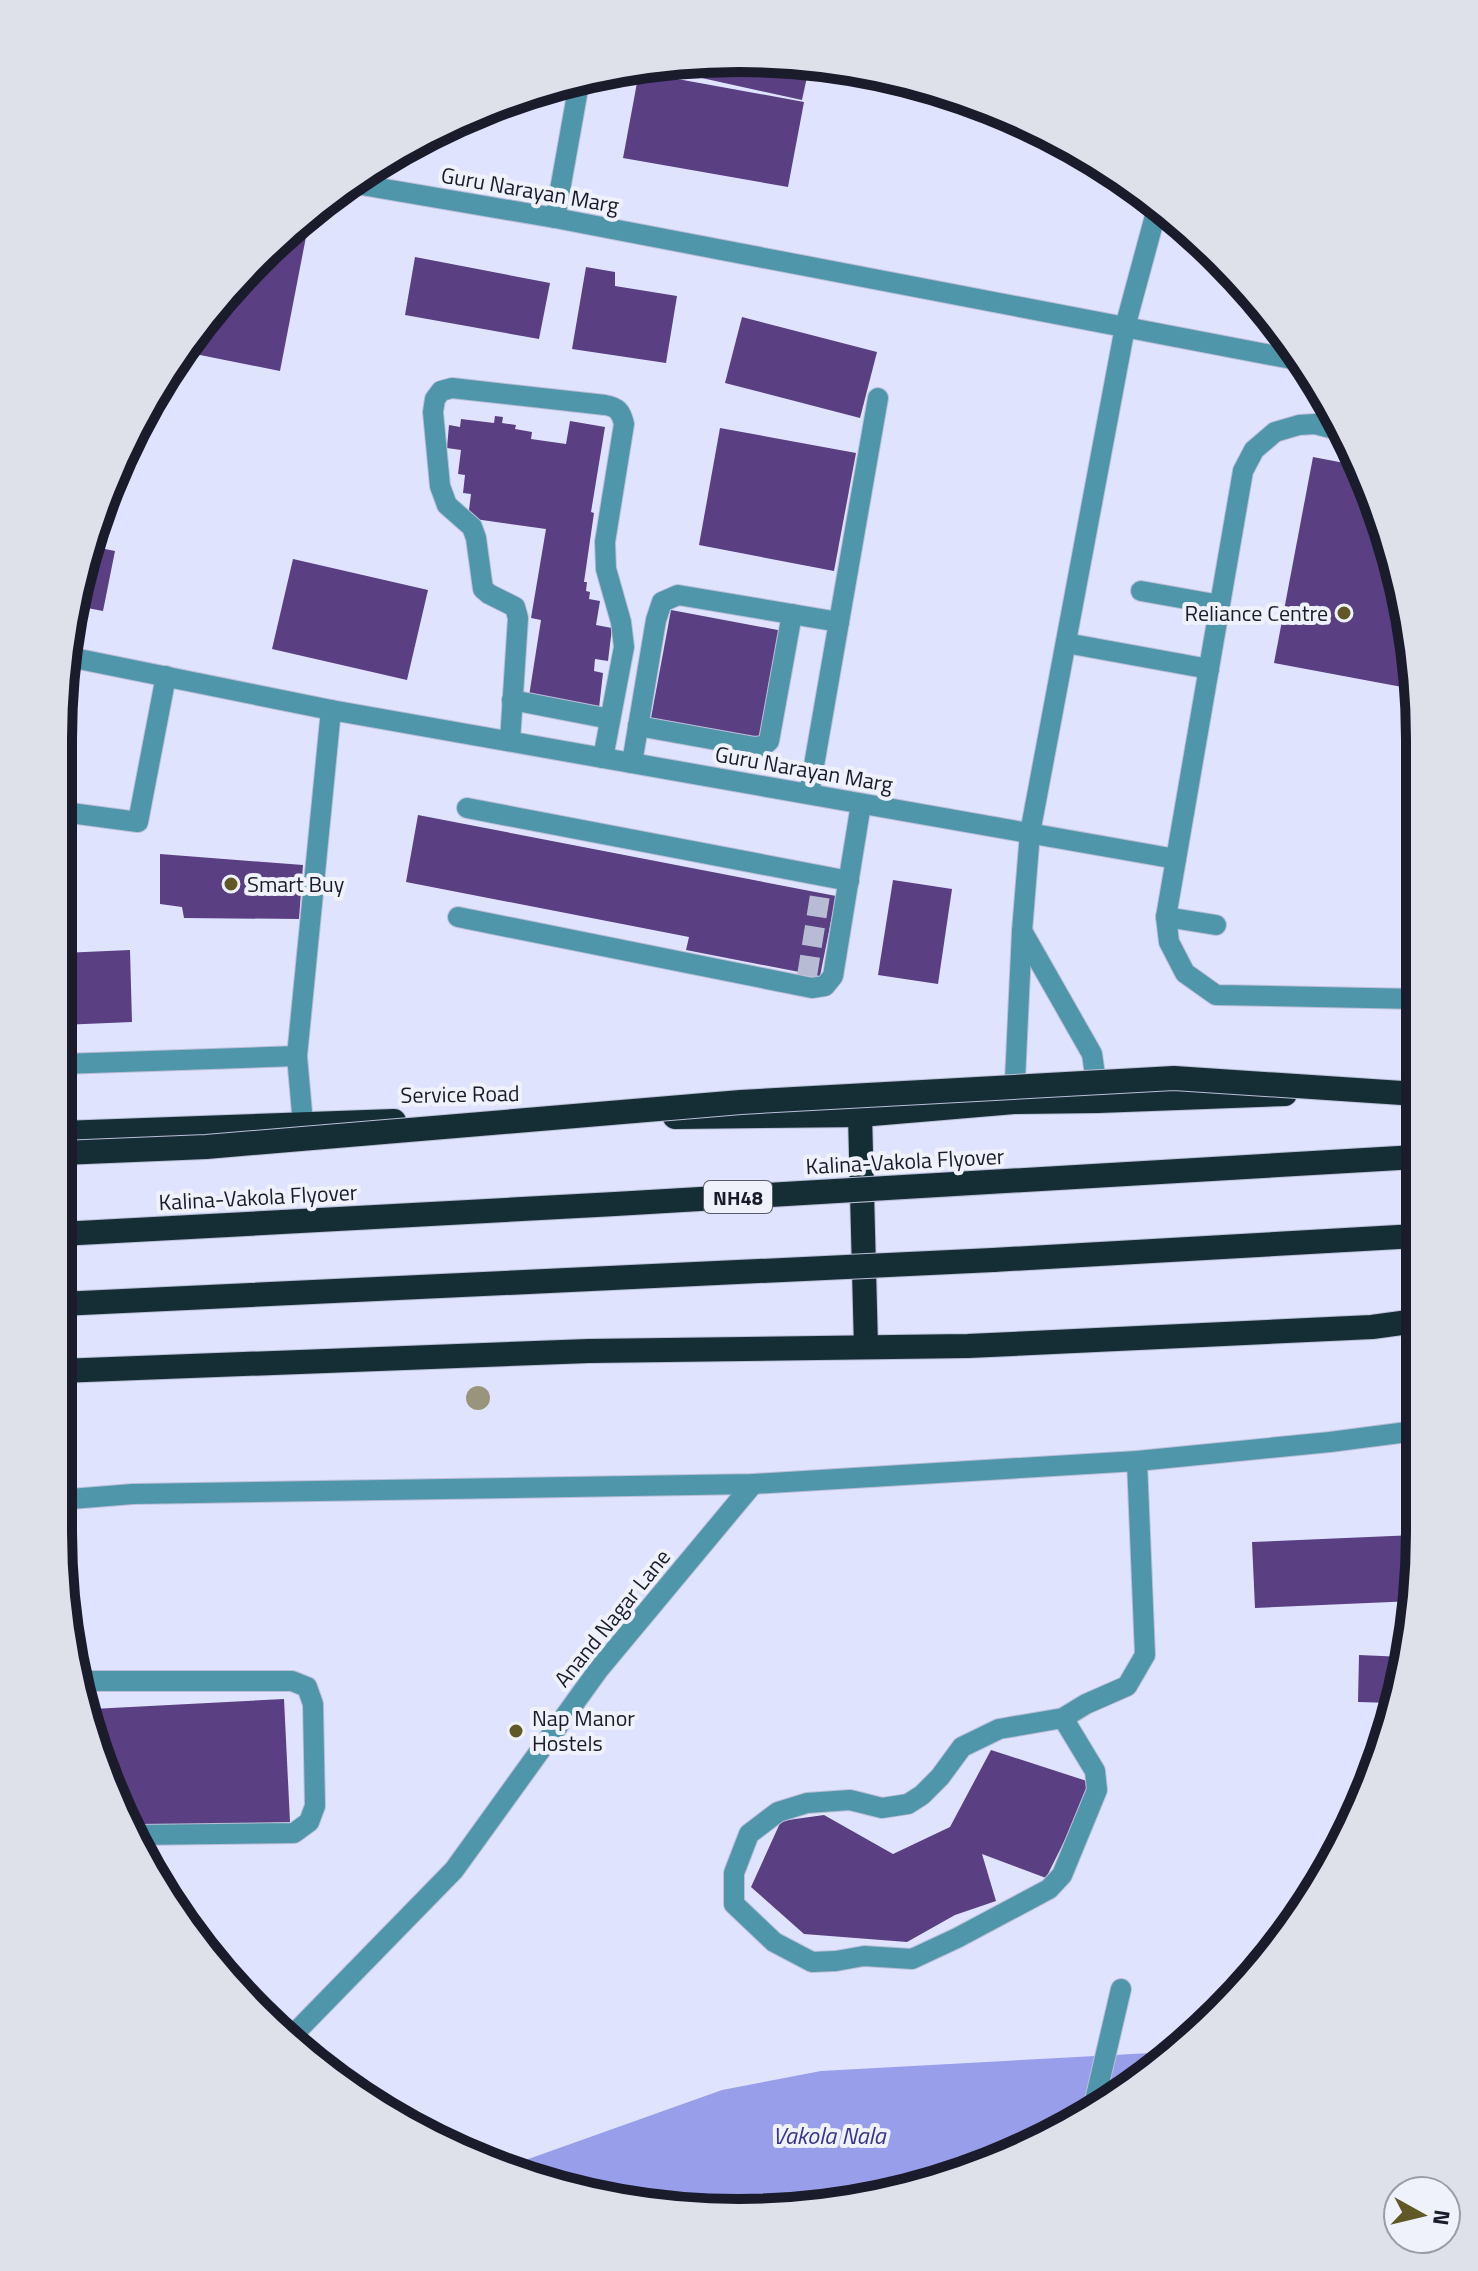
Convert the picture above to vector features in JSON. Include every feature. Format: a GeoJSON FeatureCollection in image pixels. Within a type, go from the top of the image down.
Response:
{"type":"FeatureCollection","features":[{"type":"Feature","properties":{"kind":"highway"},"geometry":{"type":"LineString","coordinates":[[72,1153],[206,1147],[741,1102],[1174,1078],[1406,1092]]}},
{"type":"Feature","properties":{"kind":"highway","name":"Service Road"},"geometry":{"type":"LineString","coordinates":[[72,1133],[394,1121],[860,1115],[1014,1102],[1406,1093]]}},
{"type":"Feature","properties":{"kind":"highway"},"geometry":{"type":"LineString","coordinates":[[860,1115],[866,1347]]}},
{"type":"Feature","properties":{"kind":"highway","name":"Kalina-Vakola Flyover"},"geometry":{"type":"LineString","coordinates":[[72,1233],[1406,1158]]}},
{"type":"Feature","properties":{"kind":"highway"},"geometry":{"type":"LineString","coordinates":[[72,1303],[874,1267],[1406,1237]]}},
{"type":"Feature","properties":{"kind":"highway"},"geometry":{"type":"LineString","coordinates":[[72,1371],[589,1351],[984,1345],[1406,1322]]}},
{"type":"Feature","properties":{"kind":"street"},"geometry":{"type":"LineString","coordinates":[[555,218],[577,92]]}},
{"type":"Feature","properties":{"kind":"street","name":"Guru Narayan Marg"},"geometry":{"type":"LineString","coordinates":[[366,186],[555,218],[1287,358]]}},
{"type":"Feature","properties":{"kind":"street"},"geometry":{"type":"LineString","coordinates":[[1014,1102],[1030,833],[1125,327],[1155,218]]}},
{"type":"Feature","properties":{"kind":"street"},"geometry":{"type":"LineString","coordinates":[[510,741],[518,618],[515,607],[483,589],[472,527],[447,505],[440,486],[433,412],[435,399],[441,391],[452,388],[605,405],[615,407],[622,414],[624,424],[605,542],[606,569],[621,622],[624,647],[603,758]]}},
{"type":"Feature","properties":{"kind":"street"},"geometry":{"type":"LineString","coordinates":[[809,794],[878,398]]}},
{"type":"Feature","properties":{"kind":"street"},"geometry":{"type":"LineString","coordinates":[[1328,427],[1299,425],[1275,432],[1254,450],[1243,471],[1166,917],[1169,942],[1185,973],[1216,995],[1406,999]]}},
{"type":"Feature","properties":{"kind":"street"},"geometry":{"type":"LineString","coordinates":[[1141,591],[1220,605]]}},
{"type":"Feature","properties":{"kind":"street"},"geometry":{"type":"LineString","coordinates":[[632,763],[656,620],[662,602],[678,595],[839,622]]}},
{"type":"Feature","properties":{"kind":"street"},"geometry":{"type":"LineString","coordinates":[[638,726],[763,746],[769,741],[792,614]]}},
{"type":"Feature","properties":{"kind":"street"},"geometry":{"type":"LineString","coordinates":[[1066,643],[1209,669]]}},
{"type":"Feature","properties":{"kind":"street","name":"Guru Narayan Marg"},"geometry":{"type":"LineString","coordinates":[[77,659],[331,710],[1176,859]]}},
{"type":"Feature","properties":{"kind":"street"},"geometry":{"type":"LineString","coordinates":[[72,813],[138,822],[166,676]]}},
{"type":"Feature","properties":{"kind":"street"},"geometry":{"type":"LineString","coordinates":[[512,700],[610,719]]}},
{"type":"Feature","properties":{"kind":"street"},"geometry":{"type":"LineString","coordinates":[[303,1124],[297,1056],[331,710]]}},
{"type":"Feature","properties":{"kind":"street"},"geometry":{"type":"LineString","coordinates":[[458,917],[806,981],[812,988],[825,986],[833,976],[861,804]]}},
{"type":"Feature","properties":{"kind":"street"},"geometry":{"type":"LineString","coordinates":[[467,808],[822,883],[849,881]]}},
{"type":"Feature","properties":{"kind":"street"},"geometry":{"type":"LineString","coordinates":[[1166,917],[1216,925]]}},
{"type":"Feature","properties":{"kind":"street"},"geometry":{"type":"LineString","coordinates":[[1022,931],[1092,1054],[1098,1101]]}},
{"type":"Feature","properties":{"kind":"street"},"geometry":{"type":"LineString","coordinates":[[72,1064],[297,1056]]}},
{"type":"Feature","properties":{"kind":"street"},"geometry":{"type":"LineString","coordinates":[[72,1499],[133,1494],[753,1484],[1137,1461],[1406,1432]]}},
{"type":"Feature","properties":{"kind":"street"},"geometry":{"type":"LineString","coordinates":[[1063,1718],[1095,1771],[1097,1790],[1062,1875],[1049,1889],[912,1959],[864,1956],[812,1962],[774,1942],[734,1904],[734,1873],[749,1834],[778,1812],[807,1803],[850,1800],[882,1808],[908,1804],[940,1777],[962,1747],[999,1729],[1063,1718],[1127,1686],[1145,1655],[1137,1461]]}},
{"type":"Feature","properties":{"kind":"street","name":"Anand Nagar Lane"},"geometry":{"type":"LineString","coordinates":[[297,2031],[454,1870],[599,1669],[753,1484]]}},
{"type":"Feature","properties":{"kind":"street"},"geometry":{"type":"LineString","coordinates":[[89,1681],[292,1681],[307,1687],[313,1704],[315,1806],[309,1822],[294,1833],[145,1835]]}},
{"type":"Feature","properties":{"kind":"street"},"geometry":{"type":"LineString","coordinates":[[1096,2095],[1121,1989]]}},
{"type":"Feature","properties":{"kind":"water","name":"Vakola Nala"},"geometry":{"type":"Polygon","coordinates":[[[1155,2052],[1110,2087],[1034,2130],[953,2164],[869,2186],[783,2198],[695,2198],[609,2186],[520,2162],[722,2090],[821,2071],[1155,2052]]]}},
{"type":"Feature","properties":{"kind":"building"},"geometry":{"type":"Polygon","coordinates":[[[739,72],[807,76],[802,100],[685,74],[739,72]]]}},
{"type":"Feature","properties":{"kind":"building"},"geometry":{"type":"Polygon","coordinates":[[[664,77],[804,102],[788,187],[623,158],[637,80],[664,77]]]}},
{"type":"Feature","properties":{"kind":"building"},"geometry":{"type":"Polygon","coordinates":[[[307,231],[280,371],[194,354],[267,267],[307,231]]]}},
{"type":"Feature","properties":{"kind":"building"},"geometry":{"type":"Polygon","coordinates":[[[415,257],[550,283],[539,339],[405,315],[415,257]]]}},
{"type":"Feature","properties":{"kind":"building"},"geometry":{"type":"Polygon","coordinates":[[[586,267],[615,272],[615,286],[677,296],[666,363],[572,349],[586,267]]]}},
{"type":"Feature","properties":{"kind":"building"},"geometry":{"type":"Polygon","coordinates":[[[742,317],[877,352],[860,418],[725,383],[742,317]]]}},
{"type":"Feature","properties":{"kind":"building"},"geometry":{"type":"Polygon","coordinates":[[[495,416],[503,417],[502,423],[516,425],[515,429],[532,432],[531,439],[566,444],[570,421],[605,427],[591,512],[594,513],[584,582],[587,582],[586,591],[590,592],[589,599],[600,601],[596,625],[612,628],[608,661],[595,659],[594,671],[603,673],[599,708],[529,696],[541,620],[531,618],[546,529],[468,518],[471,494],[463,493],[465,475],[458,474],[461,450],[447,448],[449,425],[460,427],[461,419],[494,423],[495,416]]]}},
{"type":"Feature","properties":{"kind":"building"},"geometry":{"type":"Polygon","coordinates":[[[720,428],[856,453],[834,571],[699,545],[720,428]]]}},
{"type":"Feature","properties":{"kind":"building","name":"Reliance Centre"},"geometry":{"type":"Polygon","coordinates":[[[1313,457],[1346,463],[1371,525],[1383,566],[1393,609],[1404,687],[1274,663],[1313,457]]]}},
{"type":"Feature","properties":{"kind":"building"},"geometry":{"type":"Polygon","coordinates":[[[100,548],[115,551],[103,611],[85,608],[100,548]]]}},
{"type":"Feature","properties":{"kind":"building"},"geometry":{"type":"Polygon","coordinates":[[[293,559],[428,590],[407,680],[272,649],[293,559]]]}},
{"type":"Feature","properties":{"kind":"building"},"geometry":{"type":"Polygon","coordinates":[[[671,610],[783,631],[763,739],[651,718],[671,610]]]}},
{"type":"Feature","properties":{"kind":"building"},"geometry":{"type":"Polygon","coordinates":[[[418,815],[836,896],[820,976],[686,950],[689,937],[406,882],[418,815]]]}},
{"type":"Feature","properties":{"kind":"building","name":"Smart Buy"},"geometry":{"type":"Polygon","coordinates":[[[160,854],[303,865],[299,919],[184,918],[182,907],[160,904],[160,854]]]}},
{"type":"Feature","properties":{"kind":"building"},"geometry":{"type":"Polygon","coordinates":[[[893,880],[952,889],[938,984],[878,975],[893,880]]]}},
{"type":"Feature","properties":{"kind":"building"},"geometry":{"type":"Polygon","coordinates":[[[130,950],[132,1022],[72,1025],[72,953],[130,950]]]}},
{"type":"Feature","properties":{"kind":"building"},"geometry":{"type":"Polygon","coordinates":[[[1406,1535],[1402,1602],[1255,1608],[1252,1542],[1406,1535]]]}},
{"type":"Feature","properties":{"kind":"building"},"geometry":{"type":"Polygon","coordinates":[[[1359,1655],[1394,1657],[1384,1703],[1358,1702],[1359,1655]]]}},
{"type":"Feature","properties":{"kind":"building"},"geometry":{"type":"Polygon","coordinates":[[[284,1699],[290,1822],[142,1830],[107,1746],[96,1709],[284,1699]]]}},
{"type":"Feature","properties":{"kind":"building"},"geometry":{"type":"Polygon","coordinates":[[[991,1750],[1093,1783],[1046,1878],[982,1854],[996,1901],[955,1915],[907,1942],[804,1934],[751,1887],[781,1821],[824,1815],[893,1854],[950,1827],[991,1750]]]}},
{"type":"Feature","properties":{"kind":"tunnel"},"geometry":{"type":"LineString","coordinates":[[807,976],[821,889]]}},
{"type":"Feature","properties":{"kind":"place","name":"Reliance Centre"},"geometry":{"type":"Point","coordinates":[1344,613]}},
{"type":"Feature","properties":{"kind":"place","name":"Smart Buy"},"geometry":{"type":"Point","coordinates":[231,884]}},
{"type":"Feature","properties":{"kind":"place","name":"Nap Manor Hostels"},"geometry":{"type":"Point","coordinates":[516,1731]}}]}
